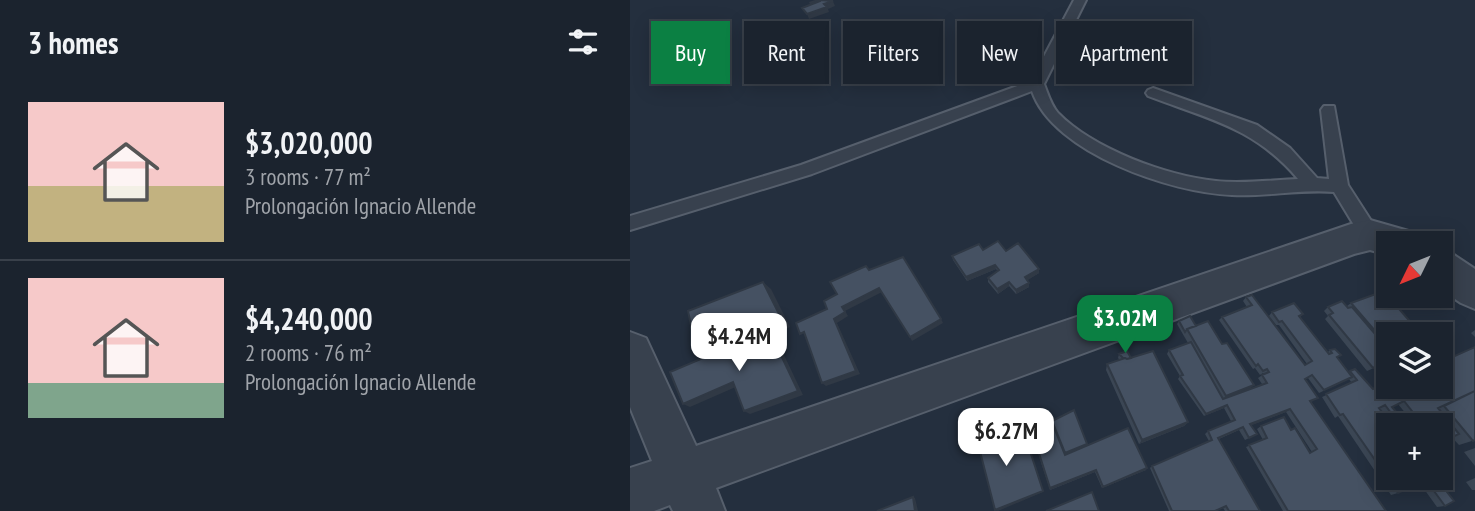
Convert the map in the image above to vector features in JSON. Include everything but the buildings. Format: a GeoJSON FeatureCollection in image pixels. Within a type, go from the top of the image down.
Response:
{"type":"FeatureCollection","features":[{"type":"Feature","properties":{"kind":"street"},"geometry":{"type":"LineString","coordinates":[[630,494],[691,492],[1376,243]]}},
{"type":"Feature","properties":{"kind":"street"},"geometry":{"type":"LineString","coordinates":[[1453,276],[1475,291]]}},
{"type":"Feature","properties":{"kind":"street"},"geometry":{"type":"LineString","coordinates":[[630,353],[691,492]]}},
{"type":"Feature","properties":{"kind":"lane"},"geometry":{"type":"LineString","coordinates":[[1042,74],[1080,0]]}},
{"type":"Feature","properties":{"kind":"lane"},"geometry":{"type":"LineString","coordinates":[[630,223],[806,170],[1037,84],[1042,101],[1054,118],[1087,144],[1181,182],[1231,189],[1311,183],[1339,186]]}},
{"type":"Feature","properties":{"kind":"lane"},"geometry":{"type":"LineString","coordinates":[[1153,93],[1251,129],[1284,152],[1311,183]]}},
{"type":"Feature","properties":{"kind":"lane"},"geometry":{"type":"LineString","coordinates":[[1329,110],[1339,186],[1380,231]]}}]}
